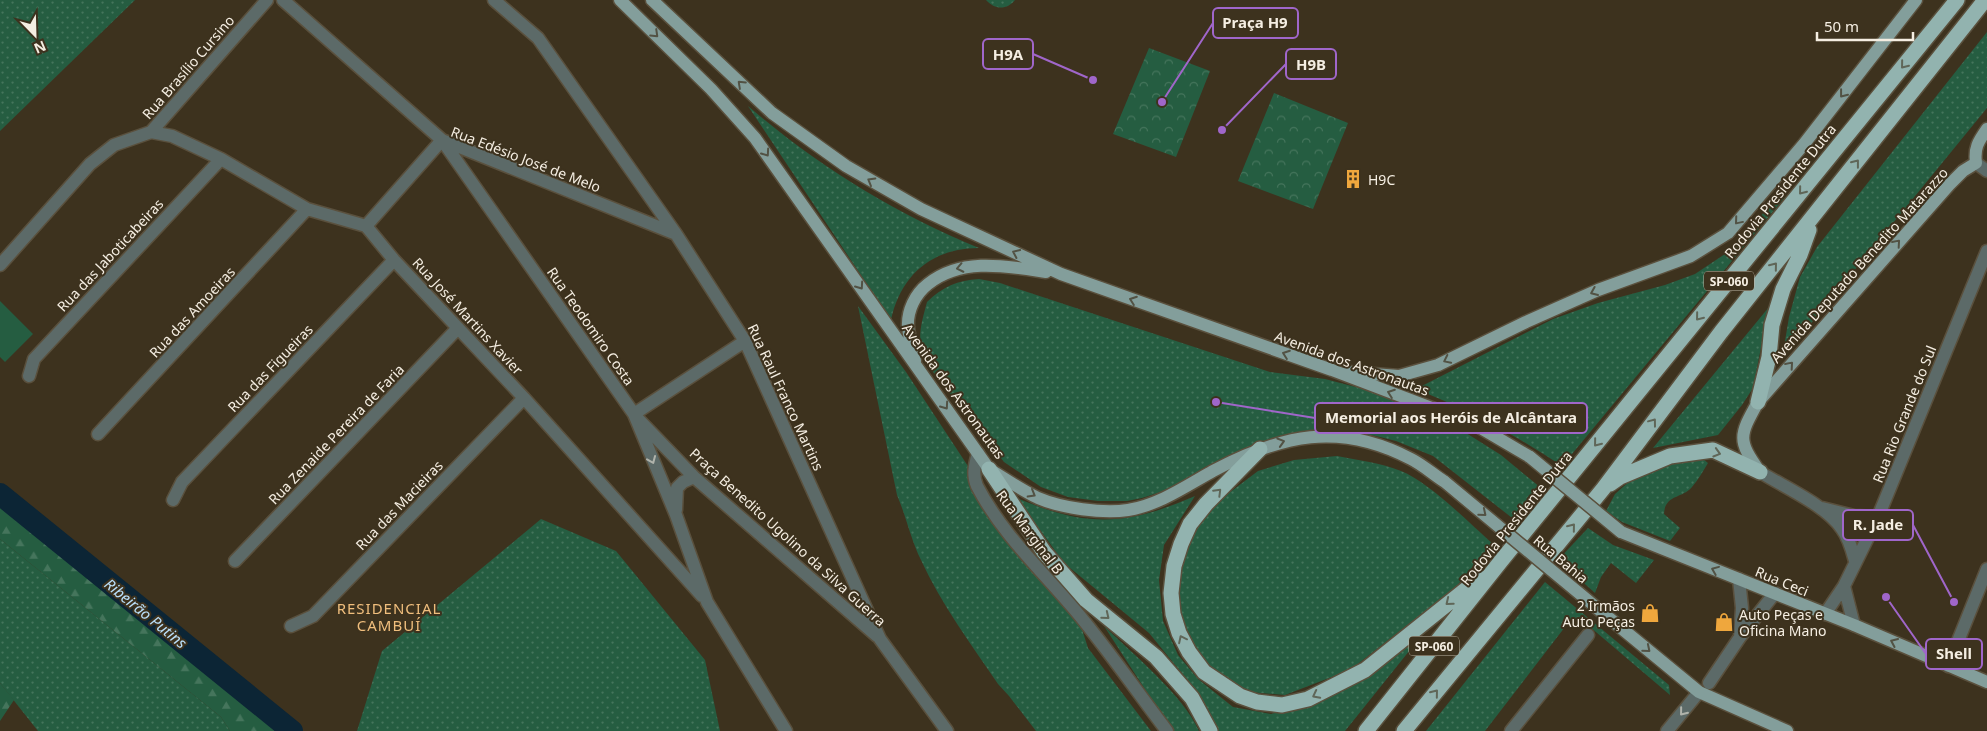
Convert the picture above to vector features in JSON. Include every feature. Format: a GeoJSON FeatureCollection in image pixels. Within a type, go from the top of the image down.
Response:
{"type":"FeatureCollection","features":[{"type":"Feature","properties":{"kind":"highway","name":"Rodovia Presidente Dutra"},"geometry":{"type":"LineString","coordinates":[[1366,731],[1501,561],[1957,0]]}},
{"type":"Feature","properties":{"kind":"highway","name":"SP-060"},"geometry":{"type":"LineString","coordinates":[[1404,731],[1603,489],[1721,332],[1985,0]]}},
{"type":"Feature","properties":{"kind":"highway"},"geometry":{"type":"LineString","coordinates":[[1758,402],[1769,356],[1772,325],[1783,289],[1800,255],[1815,215]]}},
{"type":"Feature","properties":{"kind":"highway"},"geometry":{"type":"LineString","coordinates":[[1260,449],[1206,504],[1190,524],[1174,566],[1171,593],[1179,633],[1189,652],[1204,672],[1240,696],[1257,702],[1282,705],[1308,699],[1364,670],[1501,561]]}},
{"type":"Feature","properties":{"kind":"highway"},"geometry":{"type":"LineString","coordinates":[[1603,489],[1620,477],[1670,456],[1713,450],[1760,472]]}},
{"type":"Feature","properties":{"kind":"highway"},"geometry":{"type":"LineString","coordinates":[[989,469],[1044,552],[1086,600],[1156,656],[1192,698],[1210,731]]}},
{"type":"Feature","properties":{"kind":"main road","name":"Avenida dos Astronautas"},"geometry":{"type":"LineString","coordinates":[[620,0],[711,89],[756,138],[989,469],[1039,498],[1082,510],[1128,510],[1170,496],[1214,471],[1260,449],[1288,440],[1322,436],[1354,439],[1397,452],[1413,460],[1445,482]]}},
{"type":"Feature","properties":{"kind":"main road","name":"Avenida dos Astronautas"},"geometry":{"type":"LineString","coordinates":[[652,0],[772,113],[846,166],[921,209],[1061,274],[1332,370],[1474,424],[1530,457],[1621,532]]}},
{"type":"Feature","properties":{"kind":"main road"},"geometry":{"type":"LineString","coordinates":[[1332,370],[1399,376],[1438,365],[1526,322],[1598,290],[1691,256],[1728,233],[1804,144],[1916,0]]}},
{"type":"Feature","properties":{"kind":"main road"},"geometry":{"type":"LineString","coordinates":[[1976,163],[1975,151],[1977,144],[1987,130]]}},
{"type":"Feature","properties":{"kind":"main road","name":"Avenida Deputado Benedito Matarazzo"},"geometry":{"type":"LineString","coordinates":[[1760,472],[1743,445],[1748,421],[1758,402],[1949,185],[1963,171],[1976,163]]}},
{"type":"Feature","properties":{"kind":"main road"},"geometry":{"type":"LineString","coordinates":[[916,366],[908,327],[910,308],[919,290],[937,276],[957,268],[978,265],[1005,266],[1061,274]]}},
{"type":"Feature","properties":{"kind":"main road","name":"Rua Bahia"},"geometry":{"type":"LineString","coordinates":[[1445,482],[1699,692],[1787,731]]}},
{"type":"Feature","properties":{"kind":"main road","name":"Rua Ceci"},"geometry":{"type":"LineString","coordinates":[[1621,532],[1854,625],[1987,682]]}},
{"type":"Feature","properties":{"kind":"street","name":"Rua Brasílio Cursino"},"geometry":{"type":"LineString","coordinates":[[151,132],[268,0]]}},
{"type":"Feature","properties":{"kind":"street","name":"Rua Teodomiro Costa"},"geometry":{"type":"LineString","coordinates":[[283,0],[442,140],[634,414],[676,515],[708,602],[786,731]]}},
{"type":"Feature","properties":{"kind":"street","name":"Rua Raul Franco Martins"},"geometry":{"type":"LineString","coordinates":[[494,0],[538,38],[676,234],[746,341],[880,640],[947,731]]}},
{"type":"Feature","properties":{"kind":"street"},"geometry":{"type":"LineString","coordinates":[[0,265],[90,164],[114,145],[151,132],[172,136],[221,159],[243,170],[307,209],[366,226]]}},
{"type":"Feature","properties":{"kind":"street","name":"Rua Edésio José de Melo"},"geometry":{"type":"LineString","coordinates":[[366,226],[442,140],[676,234]]}},
{"type":"Feature","properties":{"kind":"street","name":"Rua das Jaboticabeiras"},"geometry":{"type":"LineString","coordinates":[[29,376],[34,359],[221,159]]}},
{"type":"Feature","properties":{"kind":"street"},"geometry":{"type":"LineString","coordinates":[[1976,163],[1987,171]]}},
{"type":"Feature","properties":{"kind":"street","name":"Rua das Amoeiras"},"geometry":{"type":"LineString","coordinates":[[98,434],[307,209]]}},
{"type":"Feature","properties":{"kind":"street","name":"Rua José Martins Xavier"},"geometry":{"type":"LineString","coordinates":[[366,226],[394,260],[524,398],[708,602]]}},
{"type":"Feature","properties":{"kind":"street","name":"Rua Rio Grande do Sul"},"geometry":{"type":"LineString","coordinates":[[1825,614],[1844,586],[1878,517],[1987,252]]}},
{"type":"Feature","properties":{"kind":"street","name":"Rua das Figueiras"},"geometry":{"type":"LineString","coordinates":[[173,500],[182,482],[394,260]]}},
{"type":"Feature","properties":{"kind":"street","name":"Rua Zenaide Pereira de Faria"},"geometry":{"type":"LineString","coordinates":[[235,561],[458,328]]}},
{"type":"Feature","properties":{"kind":"street"},"geometry":{"type":"LineString","coordinates":[[634,414],[746,341]]}},
{"type":"Feature","properties":{"kind":"street","name":"Rua das Macieiras"},"geometry":{"type":"LineString","coordinates":[[291,626],[314,616],[524,398]]}},
{"type":"Feature","properties":{"kind":"street","name":"Praça Benedito Ugolino da Silva Guerra"},"geometry":{"type":"LineString","coordinates":[[634,414],[694,477],[880,640]]}},
{"type":"Feature","properties":{"kind":"street","name":"Rua Marginal B"},"geometry":{"type":"LineString","coordinates":[[978,453],[974,471],[977,485],[1016,544],[1083,620],[1167,731]]}},
{"type":"Feature","properties":{"kind":"street"},"geometry":{"type":"LineString","coordinates":[[1760,472],[1819,507],[1842,528],[1851,546],[1855,561]]}},
{"type":"Feature","properties":{"kind":"street"},"geometry":{"type":"LineString","coordinates":[[676,515],[675,499],[677,488],[683,482],[694,477]]}},
{"type":"Feature","properties":{"kind":"street"},"geometry":{"type":"LineString","coordinates":[[1819,507],[1854,516],[1878,517]]}},
{"type":"Feature","properties":{"kind":"street"},"geometry":{"type":"LineString","coordinates":[[1948,666],[1987,569]]}},
{"type":"Feature","properties":{"kind":"street"},"geometry":{"type":"LineString","coordinates":[[1739,580],[1742,608],[1740,637]]}},
{"type":"Feature","properties":{"kind":"street"},"geometry":{"type":"LineString","coordinates":[[1844,586],[1854,625]]}},
{"type":"Feature","properties":{"kind":"street"},"geometry":{"type":"LineString","coordinates":[[1709,683],[1740,637],[1775,593]]}},
{"type":"Feature","properties":{"kind":"street"},"geometry":{"type":"LineString","coordinates":[[1083,620],[1086,600]]}},
{"type":"Feature","properties":{"kind":"street"},"geometry":{"type":"LineString","coordinates":[[1511,731],[1588,635]]}},
{"type":"Feature","properties":{"kind":"street"},"geometry":{"type":"LineString","coordinates":[[1667,731],[1699,692]]}},
{"type":"Feature","properties":{"kind":"green space"},"geometry":{"type":"Polygon","coordinates":[[[0,0],[135,0],[0,131],[0,0]]]}},
{"type":"Feature","properties":{"kind":"green space"},"geometry":{"type":"Polygon","coordinates":[[[986,0],[1015,0],[1008,6],[1001,8],[993,6],[986,0]]]}},
{"type":"Feature","properties":{"kind":"green space"},"geometry":{"type":"Polygon","coordinates":[[[1987,32],[1987,108],[1782,359],[1789,317],[1800,277],[1817,247],[1987,32]]]}},
{"type":"Feature","properties":{"kind":"green space"},"geometry":{"type":"Polygon","coordinates":[[[1149,48],[1210,71],[1176,157],[1113,134],[1149,48]]]}},
{"type":"Feature","properties":{"kind":"green space"},"geometry":{"type":"Polygon","coordinates":[[[1274,93],[1348,123],[1313,209],[1238,181],[1274,93]]]}},
{"type":"Feature","properties":{"kind":"green space"},"geometry":{"type":"Polygon","coordinates":[[[748,106],[802,149],[887,204],[979,248],[962,249],[947,253],[921,267],[902,289],[891,320],[748,106]]]}},
{"type":"Feature","properties":{"kind":"green space"},"geometry":{"type":"Polygon","coordinates":[[[1785,197],[1562,466],[1491,424],[1416,389],[1553,319],[1598,303],[1665,285],[1695,274],[1728,252],[1775,200],[1785,197]]]}},
{"type":"Feature","properties":{"kind":"green space"},"geometry":{"type":"Polygon","coordinates":[[[979,279],[1000,283],[1270,372],[1325,379],[1379,393],[1455,426],[1501,455],[1541,488],[1516,521],[1433,456],[1396,441],[1376,436],[1320,430],[1261,443],[1205,467],[1170,489],[1142,498],[1127,501],[1098,501],[1068,497],[1041,487],[1004,462],[930,368],[922,351],[920,335],[927,302],[938,292],[951,285],[979,279]]]}},
{"type":"Feature","properties":{"kind":"green space"},"geometry":{"type":"Polygon","coordinates":[[[0,301],[33,334],[5,362],[0,357],[0,301]]]}},
{"type":"Feature","properties":{"kind":"green space"},"geometry":{"type":"Polygon","coordinates":[[[858,306],[906,372],[987,495],[1029,552],[1072,598],[1088,648],[1151,731],[1036,731],[998,684],[947,608],[914,544],[897,495],[858,306]]]}},
{"type":"Feature","properties":{"kind":"green space"},"geometry":{"type":"Polygon","coordinates":[[[1769,307],[1753,388],[1718,435],[1653,448],[1769,307]]]}},
{"type":"Feature","properties":{"kind":"green space"},"geometry":{"type":"Polygon","coordinates":[[[1337,456],[1386,466],[1412,476],[1436,493],[1492,543],[1456,587],[1350,670],[1285,695],[1250,692],[1222,680],[1200,658],[1183,624],[1175,593],[1180,560],[1199,524],[1225,496],[1258,471],[1294,460],[1337,456]]]}},
{"type":"Feature","properties":{"kind":"green space"},"geometry":{"type":"Polygon","coordinates":[[[1699,456],[1708,463],[1692,487],[1667,503],[1665,508],[1664,514],[1680,528],[1670,541],[1622,522],[1606,511],[1615,494],[1632,479],[1667,461],[1699,456]]]}},
{"type":"Feature","properties":{"kind":"green space"},"geometry":{"type":"Polygon","coordinates":[[[0,494],[292,731],[230,731],[221,717],[0,539],[0,494]]]}},
{"type":"Feature","properties":{"kind":"green space"},"geometry":{"type":"Polygon","coordinates":[[[1195,496],[1164,545],[1159,580],[1163,621],[1178,655],[1198,679],[1233,707],[1271,714],[1314,703],[1371,675],[1422,635],[1345,731],[1218,731],[1190,683],[1149,633],[1064,563],[1017,498],[1065,515],[1106,520],[1148,513],[1195,496]]]}},
{"type":"Feature","properties":{"kind":"green space"},"geometry":{"type":"Polygon","coordinates":[[[541,519],[616,551],[705,660],[720,731],[357,731],[382,651],[541,519]]]}},
{"type":"Feature","properties":{"kind":"green space"},"geometry":{"type":"Polygon","coordinates":[[[1588,528],[1613,545],[1654,560],[1636,583],[1611,563],[1601,577],[1595,593],[1558,560],[1588,528]]]}},
{"type":"Feature","properties":{"kind":"green space"},"geometry":{"type":"Polygon","coordinates":[[[0,539],[221,717],[230,731],[38,731],[0,683],[0,539]]]}},
{"type":"Feature","properties":{"kind":"green space"},"geometry":{"type":"Polygon","coordinates":[[[1545,582],[1669,685],[1670,695],[1583,621],[1568,623],[1485,731],[1426,731],[1545,582]]]}},
{"type":"Feature","properties":{"kind":"green space"},"geometry":{"type":"Polygon","coordinates":[[[1104,626],[1170,689],[1192,717],[1199,731],[1172,731],[1104,626]]]}},
{"type":"Feature","properties":{"kind":"green space"},"geometry":{"type":"Polygon","coordinates":[[[0,683],[14,700],[0,721],[0,683]]]}},
{"type":"Feature","properties":{"kind":"waterway","name":"Ribeirão Putins"},"geometry":{"type":"LineString","coordinates":[[0,494],[292,731]]}},
{"type":"Feature","properties":{"kind":"place","name":"H9A"},"geometry":{"type":"Point","coordinates":[1093,80]}},
{"type":"Feature","properties":{"kind":"place","name":"Praça H9"},"geometry":{"type":"Point","coordinates":[1162,102]}},
{"type":"Feature","properties":{"kind":"place","name":"H9B"},"geometry":{"type":"Point","coordinates":[1222,130]}},
{"type":"Feature","properties":{"kind":"place","name":"H9C"},"geometry":{"type":"Point","coordinates":[1353,179]}},
{"type":"Feature","properties":{"kind":"place","name":"Memorial aos Heróis de Alcântara"},"geometry":{"type":"Point","coordinates":[1216,402]}},
{"type":"Feature","properties":{"kind":"place","name":"Shell"},"geometry":{"type":"Point","coordinates":[1886,597]}},
{"type":"Feature","properties":{"kind":"place","name":"R. Jade"},"geometry":{"type":"Point","coordinates":[1954,602]}},
{"type":"Feature","properties":{"kind":"place","name":"2 Irmãos Auto Peças"},"geometry":{"type":"Point","coordinates":[1650,613]}},
{"type":"Feature","properties":{"kind":"place","name":"Auto Peças e Oficina Mano"},"geometry":{"type":"Point","coordinates":[1724,622]}},
{"type":"Feature","properties":{"kind":"district","name":"RESIDENCIAL CAMBUÍ"},"geometry":{"type":"Point","coordinates":[389,616]}}]}
